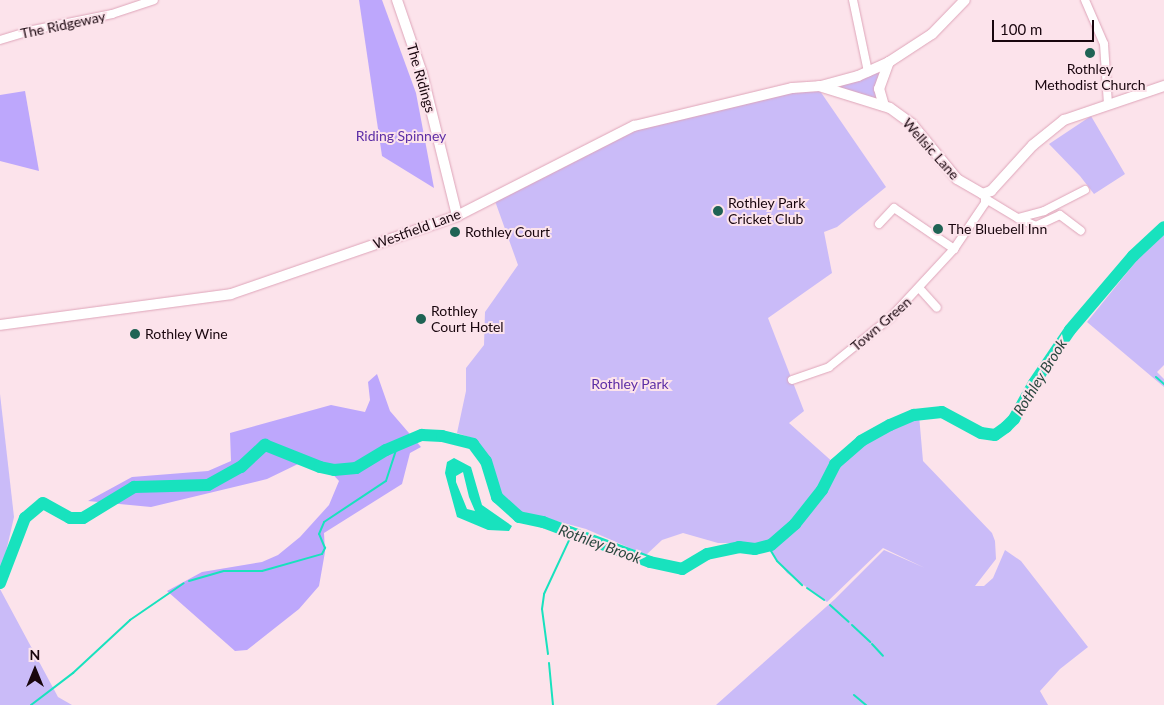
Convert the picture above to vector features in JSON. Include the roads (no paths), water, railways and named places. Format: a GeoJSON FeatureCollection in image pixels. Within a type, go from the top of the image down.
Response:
{"type":"FeatureCollection","features":[{"type":"Feature","properties":{"kind":"street","name":"The Ridgeway"},"geometry":{"type":"LineString","coordinates":[[0,40],[33,30],[112,14],[154,0]]}},
{"type":"Feature","properties":{"kind":"street","name":"The Ridings"},"geometry":{"type":"LineString","coordinates":[[396,0],[422,72],[457,216]]}},
{"type":"Feature","properties":{"kind":"street"},"geometry":{"type":"LineString","coordinates":[[853,0],[868,72]]}},
{"type":"Feature","properties":{"kind":"street","name":"Westfield Lane"},"geometry":{"type":"LineString","coordinates":[[0,324],[231,294],[457,216],[642,123],[750,97],[819,86],[868,72],[889,62],[932,34],[965,0]]}},
{"type":"Feature","properties":{"kind":"street"},"geometry":{"type":"LineString","coordinates":[[1084,0],[1104,44],[1108,104]]}},
{"type":"Feature","properties":{"kind":"street"},"geometry":{"type":"LineString","coordinates":[[884,106],[879,89],[889,62]]}},
{"type":"Feature","properties":{"kind":"street","name":"Wellsic Lane"},"geometry":{"type":"LineString","coordinates":[[819,86],[884,106],[912,124],[957,180],[986,196]]}},
{"type":"Feature","properties":{"kind":"street"},"geometry":{"type":"LineString","coordinates":[[1079,227],[1057,215],[1036,226],[1018,218],[986,196],[1059,123],[1108,104],[1164,86]]}},
{"type":"Feature","properties":{"kind":"street"},"geometry":{"type":"LineString","coordinates":[[1018,218],[1044,211],[1085,190]]}},
{"type":"Feature","properties":{"kind":"street","name":"Town Green"},"geometry":{"type":"LineString","coordinates":[[792,380],[828,367],[865,340],[920,289],[954,248],[986,196]]}},
{"type":"Feature","properties":{"kind":"street"},"geometry":{"type":"LineString","coordinates":[[879,224],[894,208],[954,248]]}},
{"type":"Feature","properties":{"kind":"street"},"geometry":{"type":"LineString","coordinates":[[920,289],[937,308]]}},
{"type":"Feature","properties":{"kind":"waterway","name":"Rothley Brook"},"geometry":{"type":"LineString","coordinates":[[0,583],[25,518],[43,503],[70,518],[83,518],[134,487],[208,485],[241,467],[265,445],[320,467],[334,470],[356,468],[386,450],[422,435],[442,436],[473,444],[486,461],[497,497],[519,517],[543,522],[650,562],[682,569],[707,554],[739,547],[755,549],[771,545],[795,524],[822,490],[835,464],[861,441],[890,425],[914,415],[942,412],[981,433],[995,435],[1006,427],[1014,419],[1034,383],[1070,330],[1133,256],[1164,227]]}},
{"type":"Feature","properties":{"kind":"waterway"},"geometry":{"type":"LineString","coordinates":[[1156,377],[1164,384]]}},
{"type":"Feature","properties":{"kind":"waterway"},"geometry":{"type":"LineString","coordinates":[[189,581],[224,571],[262,571],[322,554],[325,548],[319,534],[324,522],[386,481],[398,444]]}},
{"type":"Feature","properties":{"kind":"waterway"},"geometry":{"type":"LineString","coordinates":[[548,654],[542,609],[544,594],[572,534]]}},
{"type":"Feature","properties":{"kind":"waterway"},"geometry":{"type":"LineString","coordinates":[[768,546],[777,561],[802,585]]}},
{"type":"Feature","properties":{"kind":"waterway"},"geometry":{"type":"LineString","coordinates":[[31,705],[73,673],[130,620],[184,583]]}},
{"type":"Feature","properties":{"kind":"waterway"},"geometry":{"type":"LineString","coordinates":[[807,588],[824,600]]}},
{"type":"Feature","properties":{"kind":"waterway"},"geometry":{"type":"LineString","coordinates":[[830,605],[849,622]]}},
{"type":"Feature","properties":{"kind":"waterway"},"geometry":{"type":"LineString","coordinates":[[852,625],[870,642]]}},
{"type":"Feature","properties":{"kind":"waterway"},"geometry":{"type":"LineString","coordinates":[[872,644],[883,656]]}},
{"type":"Feature","properties":{"kind":"waterway"},"geometry":{"type":"LineString","coordinates":[[549,663],[553,705]]}},
{"type":"Feature","properties":{"kind":"waterway"},"geometry":{"type":"LineString","coordinates":[[854,695],[866,705]]}},
{"type":"Feature","properties":{"kind":"place","name":"Rothley Methodist Church"},"geometry":{"type":"Point","coordinates":[1090,53]}},
{"type":"Feature","properties":{"kind":"place","name":"Rothley Park Cricket Club"},"geometry":{"type":"Point","coordinates":[718,211]}},
{"type":"Feature","properties":{"kind":"place","name":"The Bluebell Inn"},"geometry":{"type":"Point","coordinates":[938,229]}},
{"type":"Feature","properties":{"kind":"place","name":"Rothley Court"},"geometry":{"type":"Point","coordinates":[455,232]}},
{"type":"Feature","properties":{"kind":"place","name":"Rothley Court Hotel"},"geometry":{"type":"Point","coordinates":[421,319]}},
{"type":"Feature","properties":{"kind":"place","name":"Rothley Wine"},"geometry":{"type":"Point","coordinates":[135,334]}},
{"type":"Feature","properties":{"kind":"park label","name":"Riding Spinney"},"geometry":{"type":"Point","coordinates":[401,136]}},
{"type":"Feature","properties":{"kind":"park label","name":"Rothley Park"},"geometry":{"type":"Point","coordinates":[630,384]}}]}
